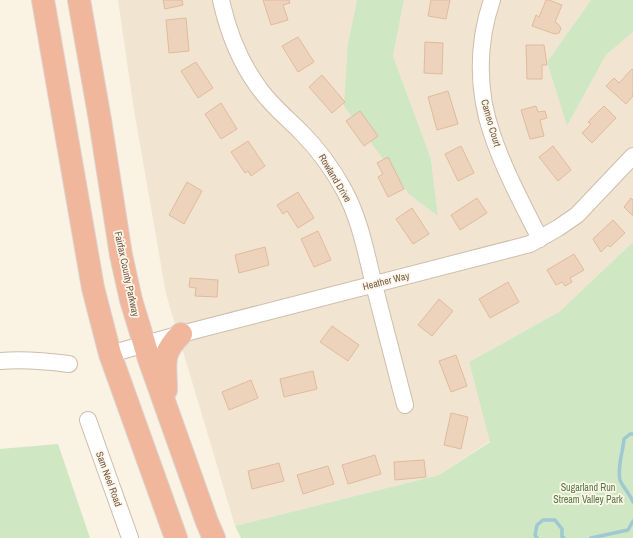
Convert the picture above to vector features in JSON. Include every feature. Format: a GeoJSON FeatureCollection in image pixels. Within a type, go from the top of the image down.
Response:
{"type":"FeatureCollection","features":[{"type":"Feature","properties":{"kind":"highway"},"geometry":{"type":"LineString","coordinates":[[43,0],[93,288],[110,354],[176,538]]}},
{"type":"Feature","properties":{"kind":"highway","name":"Fairfax County Parkway"},"geometry":{"type":"LineString","coordinates":[[79,0],[100,120],[121,255],[131,300],[165,405],[214,538]]}},
{"type":"Feature","properties":{"kind":"highway"},"geometry":{"type":"LineString","coordinates":[[165,405],[166,354],[171,344],[181,334]]}},
{"type":"Feature","properties":{"kind":"street","name":"Rowland Drive"},"geometry":{"type":"LineString","coordinates":[[221,0],[226,24],[246,69],[259,89],[277,110],[318,150],[331,168],[345,192],[356,216],[405,405]]}},
{"type":"Feature","properties":{"kind":"street","name":"Cameo Court"},"geometry":{"type":"LineString","coordinates":[[492,0],[483,36],[481,60],[485,110],[492,134],[502,158],[540,239]]}},
{"type":"Feature","properties":{"kind":"street","name":"Heather Way"},"geometry":{"type":"LineString","coordinates":[[110,354],[181,334],[530,244],[577,215],[633,156]]}},
{"type":"Feature","properties":{"kind":"street"},"geometry":{"type":"LineString","coordinates":[[0,361],[43,361],[69,364]]}},
{"type":"Feature","properties":{"kind":"street","name":"Sam Neel Road"},"geometry":{"type":"LineString","coordinates":[[88,420],[130,538]]}},
{"type":"Feature","properties":{"kind":"shaded area"},"geometry":{"type":"Polygon","coordinates":[[[118,0],[357,0],[348,43],[438,216],[431,159],[393,56],[404,0],[591,0],[547,62],[567,126],[606,55],[633,32],[633,242],[559,312],[469,362],[490,441],[439,475],[235,526],[166,294],[134,110],[118,0]]]}},
{"type":"Feature","properties":{"kind":"green space"},"geometry":{"type":"Polygon","coordinates":[[[357,0],[404,0],[393,56],[431,159],[438,216],[409,194],[344,106],[348,43],[357,0]]]}},
{"type":"Feature","properties":{"kind":"green space"},"geometry":{"type":"Polygon","coordinates":[[[591,0],[633,0],[633,32],[606,55],[567,126],[547,62],[591,0]]]}},
{"type":"Feature","properties":{"kind":"green space","name":"Sugarland Run Stream Valley Park"},"geometry":{"type":"Polygon","coordinates":[[[633,242],[633,538],[241,538],[235,526],[439,475],[490,442],[469,362],[559,312],[633,242]]]}},
{"type":"Feature","properties":{"kind":"green space"},"geometry":{"type":"Polygon","coordinates":[[[58,444],[90,538],[0,538],[0,449],[58,444]]]}},
{"type":"Feature","properties":{"kind":"building"},"geometry":{"type":"Polygon","coordinates":[[[163,0],[182,0],[183,5],[165,9],[163,0]]]}},
{"type":"Feature","properties":{"kind":"building"},"geometry":{"type":"Polygon","coordinates":[[[263,0],[289,0],[290,3],[283,5],[288,20],[271,25],[263,0]]]}},
{"type":"Feature","properties":{"kind":"building"},"geometry":{"type":"Polygon","coordinates":[[[431,0],[450,0],[446,19],[428,16],[431,0]]]}},
{"type":"Feature","properties":{"kind":"building"},"geometry":{"type":"Polygon","coordinates":[[[546,0],[562,5],[555,22],[561,28],[559,33],[555,34],[532,26],[536,15],[539,17],[546,0]]]}},
{"type":"Feature","properties":{"kind":"building"},"geometry":{"type":"Polygon","coordinates":[[[186,18],[189,51],[169,53],[166,20],[186,18]]]}},
{"type":"Feature","properties":{"kind":"building"},"geometry":{"type":"Polygon","coordinates":[[[298,37],[314,62],[298,72],[282,46],[298,37]]]}},
{"type":"Feature","properties":{"kind":"building"},"geometry":{"type":"Polygon","coordinates":[[[425,42],[443,43],[442,74],[424,73],[425,42]]]}},
{"type":"Feature","properties":{"kind":"building"},"geometry":{"type":"Polygon","coordinates":[[[526,45],[544,45],[547,65],[542,65],[542,79],[527,79],[526,45]]]}},
{"type":"Feature","properties":{"kind":"building"},"geometry":{"type":"Polygon","coordinates":[[[196,62],[213,88],[198,98],[181,71],[196,62]]]}},
{"type":"Feature","properties":{"kind":"building"},"geometry":{"type":"Polygon","coordinates":[[[632,69],[633,96],[626,104],[606,86],[614,78],[619,83],[632,69]]]}},
{"type":"Feature","properties":{"kind":"building"},"geometry":{"type":"Polygon","coordinates":[[[322,75],[345,102],[332,113],[309,87],[322,75]]]}},
{"type":"Feature","properties":{"kind":"building"},"geometry":{"type":"Polygon","coordinates":[[[448,91],[458,124],[437,130],[428,97],[448,91]]]}},
{"type":"Feature","properties":{"kind":"building"},"geometry":{"type":"Polygon","coordinates":[[[221,103],[237,129],[221,139],[205,114],[221,103]]]}},
{"type":"Feature","properties":{"kind":"building"},"geometry":{"type":"Polygon","coordinates":[[[536,106],[538,112],[545,111],[547,118],[540,120],[544,136],[530,139],[521,110],[536,106]]]}},
{"type":"Feature","properties":{"kind":"building"},"geometry":{"type":"Polygon","coordinates":[[[604,106],[616,118],[592,143],[582,133],[591,124],[588,122],[604,106]]]}},
{"type":"Feature","properties":{"kind":"building"},"geometry":{"type":"Polygon","coordinates":[[[360,111],[378,136],[364,146],[346,121],[360,111]]]}},
{"type":"Feature","properties":{"kind":"building"},"geometry":{"type":"Polygon","coordinates":[[[248,141],[265,166],[251,176],[248,171],[245,173],[231,152],[248,141]]]}},
{"type":"Feature","properties":{"kind":"building"},"geometry":{"type":"Polygon","coordinates":[[[461,146],[474,173],[458,181],[445,154],[461,146]]]}},
{"type":"Feature","properties":{"kind":"building"},"geometry":{"type":"Polygon","coordinates":[[[553,146],[571,170],[558,181],[539,157],[553,146]]]}},
{"type":"Feature","properties":{"kind":"building"},"geometry":{"type":"Polygon","coordinates":[[[388,157],[404,189],[388,197],[378,177],[383,174],[377,163],[388,157]]]}},
{"type":"Feature","properties":{"kind":"building"},"geometry":{"type":"Polygon","coordinates":[[[187,182],[202,191],[184,224],[169,215],[187,182]]]}},
{"type":"Feature","properties":{"kind":"building"},"geometry":{"type":"Polygon","coordinates":[[[298,192],[314,218],[298,228],[287,211],[283,214],[277,205],[298,192]]]}},
{"type":"Feature","properties":{"kind":"building"},"geometry":{"type":"Polygon","coordinates":[[[477,198],[487,213],[460,230],[451,215],[477,198]]]}},
{"type":"Feature","properties":{"kind":"building"},"geometry":{"type":"Polygon","coordinates":[[[631,198],[633,200],[633,216],[624,207],[631,198]]]}},
{"type":"Feature","properties":{"kind":"building"},"geometry":{"type":"Polygon","coordinates":[[[412,208],[429,234],[413,244],[396,219],[412,208]]]}},
{"type":"Feature","properties":{"kind":"building"},"geometry":{"type":"Polygon","coordinates":[[[613,220],[625,233],[610,247],[608,245],[601,252],[593,239],[613,220]]]}},
{"type":"Feature","properties":{"kind":"building"},"geometry":{"type":"Polygon","coordinates":[[[318,231],[331,260],[314,267],[301,239],[318,231]]]}},
{"type":"Feature","properties":{"kind":"building"},"geometry":{"type":"Polygon","coordinates":[[[265,247],[269,265],[239,273],[235,255],[265,247]]]}},
{"type":"Feature","properties":{"kind":"building"},"geometry":{"type":"Polygon","coordinates":[[[574,254],[584,270],[570,278],[572,282],[565,286],[562,282],[556,285],[547,270],[574,254]]]}},
{"type":"Feature","properties":{"kind":"building"},"geometry":{"type":"Polygon","coordinates":[[[190,278],[218,280],[217,297],[195,296],[196,288],[189,287],[190,278]]]}},
{"type":"Feature","properties":{"kind":"building"},"geometry":{"type":"Polygon","coordinates":[[[508,282],[519,302],[490,318],[479,299],[508,282]]]}},
{"type":"Feature","properties":{"kind":"building"},"geometry":{"type":"Polygon","coordinates":[[[439,299],[453,311],[432,336],[418,325],[439,299]]]}},
{"type":"Feature","properties":{"kind":"building"},"geometry":{"type":"Polygon","coordinates":[[[332,326],[359,345],[348,361],[320,342],[332,326]]]}},
{"type":"Feature","properties":{"kind":"building"},"geometry":{"type":"Polygon","coordinates":[[[456,355],[467,386],[451,392],[439,361],[456,355]]]}},
{"type":"Feature","properties":{"kind":"building"},"geometry":{"type":"Polygon","coordinates":[[[313,371],[317,389],[284,397],[280,379],[313,371]]]}},
{"type":"Feature","properties":{"kind":"building"},"geometry":{"type":"Polygon","coordinates":[[[251,380],[258,398],[229,410],[222,392],[251,380]]]}},
{"type":"Feature","properties":{"kind":"building"},"geometry":{"type":"Polygon","coordinates":[[[451,413],[468,417],[461,449],[444,445],[451,413]]]}},
{"type":"Feature","properties":{"kind":"building"},"geometry":{"type":"Polygon","coordinates":[[[375,455],[381,474],[348,484],[342,465],[375,455]]]}},
{"type":"Feature","properties":{"kind":"building"},"geometry":{"type":"Polygon","coordinates":[[[424,460],[426,477],[395,480],[394,462],[424,460]]]}},
{"type":"Feature","properties":{"kind":"building"},"geometry":{"type":"Polygon","coordinates":[[[279,463],[284,481],[252,489],[248,471],[279,463]]]}},
{"type":"Feature","properties":{"kind":"building"},"geometry":{"type":"Polygon","coordinates":[[[328,466],[334,484],[303,494],[297,475],[328,466]]]}},
{"type":"Feature","properties":{"kind":"waterway"},"geometry":{"type":"LineString","coordinates":[[633,434],[630,434],[624,439],[619,470],[622,485],[633,502]]}},
{"type":"Feature","properties":{"kind":"waterway"},"geometry":{"type":"LineString","coordinates":[[537,538],[535,535],[537,525],[543,520],[555,520],[562,529],[562,537],[564,538]]}},
{"type":"Feature","properties":{"kind":"waterway"},"geometry":{"type":"LineString","coordinates":[[591,538],[628,530],[633,521]]}}]}
